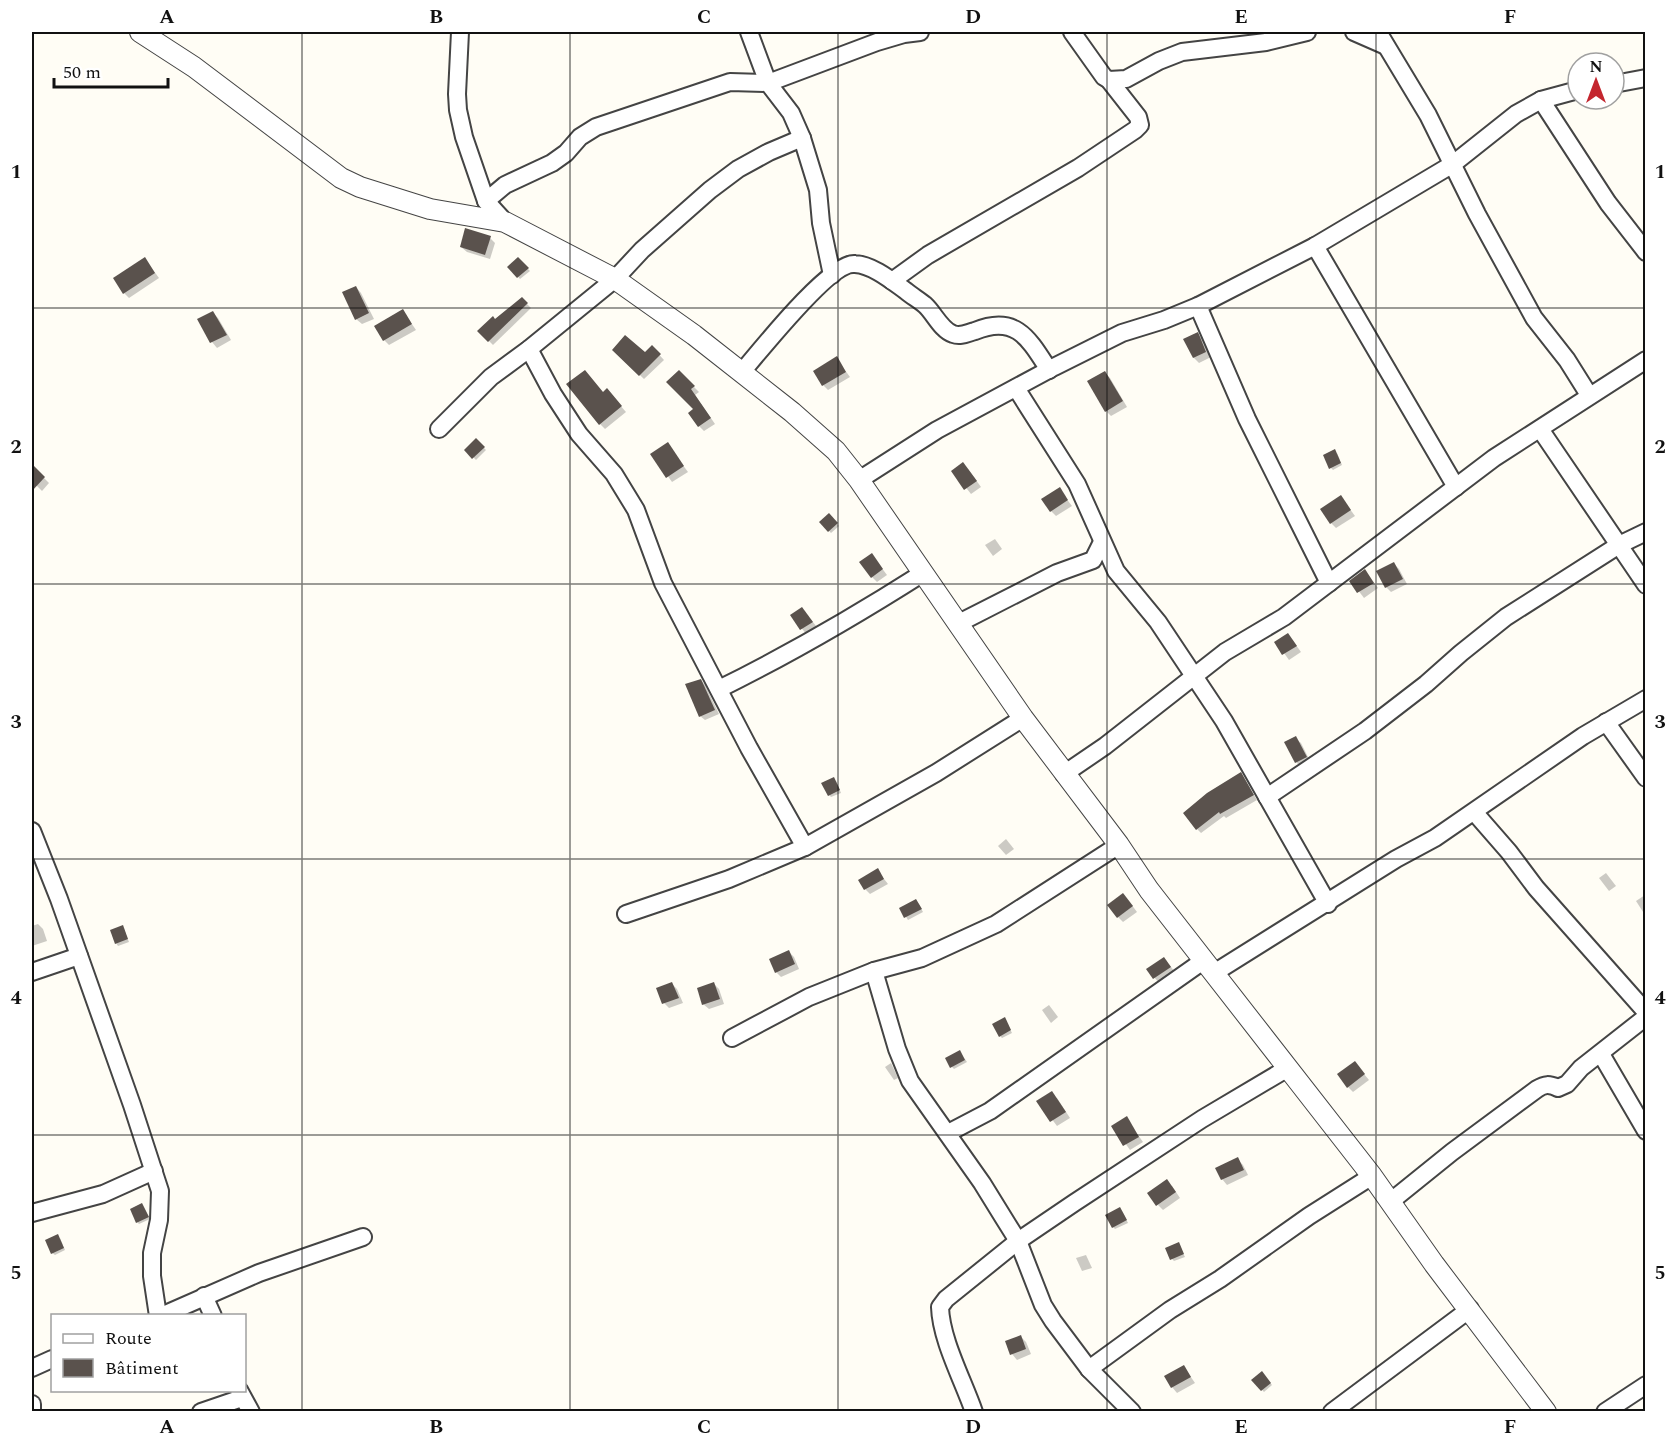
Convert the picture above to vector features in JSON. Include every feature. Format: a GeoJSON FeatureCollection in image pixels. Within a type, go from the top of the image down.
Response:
{"type":"FeatureCollection","features":[{"type":"Feature","properties":{"kind":"street"},"geometry":{"type":"LineString","coordinates":[[140,32],[194,67],[341,178],[360,187],[430,209],[505,222],[615,279],[742,372],[819,435],[860,480],[1023,718],[1119,845],[1149,890],[1372,1176],[1546,1412]]}},
{"type":"Feature","properties":{"kind":"street"},"geometry":{"type":"LineString","coordinates":[[460,32],[458,110],[464,137],[486,201],[505,222]]}},
{"type":"Feature","properties":{"kind":"street"},"geometry":{"type":"LineString","coordinates":[[749,32],[768,82],[791,114],[802,138],[818,190],[821,223],[832,275]]}},
{"type":"Feature","properties":{"kind":"street"},"geometry":{"type":"LineString","coordinates":[[486,201],[505,185],[552,163],[566,153],[580,137],[596,127],[730,82],[768,82],[904,33],[920,32]]}},
{"type":"Feature","properties":{"kind":"street"},"geometry":{"type":"LineString","coordinates":[[892,281],[928,255],[1078,168],[1136,130],[1140,125],[1138,117],[1109,80],[1104,77],[1072,32]]}},
{"type":"Feature","properties":{"kind":"street"},"geometry":{"type":"LineString","coordinates":[[1109,80],[1126,79],[1159,61],[1182,52],[1266,42],[1307,32]]}},
{"type":"Feature","properties":{"kind":"street"},"geometry":{"type":"LineString","coordinates":[[1354,32],[1382,39],[1428,115],[1477,214],[1534,318],[1567,360],[1589,395]]}},
{"type":"Feature","properties":{"kind":"street"},"geometry":{"type":"LineString","coordinates":[[1626,82],[1646,78]]}},
{"type":"Feature","properties":{"kind":"street"},"geometry":{"type":"LineString","coordinates":[[860,480],[937,430],[1049,370],[1122,333],[1164,320],[1198,306],[1315,246],[1453,164],[1516,114],[1541,100],[1566,93]]}},
{"type":"Feature","properties":{"kind":"street"},"geometry":{"type":"LineString","coordinates":[[1541,100],[1608,203],[1646,252]]}},
{"type":"Feature","properties":{"kind":"street"},"geometry":{"type":"LineString","coordinates":[[439,429],[491,377],[615,279],[642,250],[710,190],[738,169],[802,138]]}},
{"type":"Feature","properties":{"kind":"street"},"geometry":{"type":"LineString","coordinates":[[1315,246],[1456,487]]}},
{"type":"Feature","properties":{"kind":"street"},"geometry":{"type":"LineString","coordinates":[[742,372],[794,311],[843,266],[853,263],[867,266],[892,281],[925,305],[954,335],[962,336],[999,324],[1015,328],[1031,343],[1049,370]]}},
{"type":"Feature","properties":{"kind":"street"},"geometry":{"type":"LineString","coordinates":[[1198,306],[1251,428],[1329,583]]}},
{"type":"Feature","properties":{"kind":"street"},"geometry":{"type":"LineString","coordinates":[[529,349],[553,394],[579,434],[614,474],[636,510],[663,583],[749,748],[805,847]]}},
{"type":"Feature","properties":{"kind":"street"},"geometry":{"type":"LineString","coordinates":[[1064,774],[1105,746],[1225,652],[1284,617],[1494,458],[1646,360]]}},
{"type":"Feature","properties":{"kind":"street"},"geometry":{"type":"LineString","coordinates":[[1016,388],[1077,484],[1116,571],[1158,621],[1224,721],[1328,904]]}},
{"type":"Feature","properties":{"kind":"street"},"geometry":{"type":"LineString","coordinates":[[1540,429],[1646,585]]}},
{"type":"Feature","properties":{"kind":"street"},"geometry":{"type":"LineString","coordinates":[[1267,797],[1365,731],[1506,618],[1619,545],[1646,532]]}},
{"type":"Feature","properties":{"kind":"street"},"geometry":{"type":"LineString","coordinates":[[959,622],[1057,573],[1093,560],[1102,542]]}},
{"type":"Feature","properties":{"kind":"street"},"geometry":{"type":"LineString","coordinates":[[1093,560],[1116,571]]}},
{"type":"Feature","properties":{"kind":"street"},"geometry":{"type":"LineString","coordinates":[[719,689],[765,667],[834,628],[923,573]]}},
{"type":"Feature","properties":{"kind":"street"},"geometry":{"type":"LineString","coordinates":[[948,1133],[990,1111],[1209,967],[1328,904],[1435,838],[1475,813],[1557,754],[1646,699]]}},
{"type":"Feature","properties":{"kind":"street"},"geometry":{"type":"LineString","coordinates":[[626,914],[729,879],[805,847],[936,773],[1023,718]]}},
{"type":"Feature","properties":{"kind":"street"},"geometry":{"type":"LineString","coordinates":[[1606,722],[1640,758],[1646,778]]}},
{"type":"Feature","properties":{"kind":"street"},"geometry":{"type":"LineString","coordinates":[[1475,813],[1536,888],[1646,1012]]}},
{"type":"Feature","properties":{"kind":"street"},"geometry":{"type":"LineString","coordinates":[[32,831],[59,899],[154,1171],[160,1199],[159,1220],[152,1252],[152,1276],[159,1314]]}},
{"type":"Feature","properties":{"kind":"street"},"geometry":{"type":"LineString","coordinates":[[732,1038],[809,997],[874,971],[922,957],[996,924],[1119,845]]}},
{"type":"Feature","properties":{"kind":"street"},"geometry":{"type":"LineString","coordinates":[[32,972],[79,956]]}},
{"type":"Feature","properties":{"kind":"street"},"geometry":{"type":"LineString","coordinates":[[874,971],[897,1049],[910,1081],[982,1183],[1018,1241],[1043,1305],[1053,1322],[1089,1369],[1132,1412]]}},
{"type":"Feature","properties":{"kind":"street"},"geometry":{"type":"LineString","coordinates":[[1390,1203],[1452,1152],[1537,1089],[1550,1084],[1558,1088],[1563,1087],[1581,1068],[1646,1017]]}},
{"type":"Feature","properties":{"kind":"street"},"geometry":{"type":"LineString","coordinates":[[1601,1054],[1646,1131]]}},
{"type":"Feature","properties":{"kind":"street"},"geometry":{"type":"LineString","coordinates":[[975,1412],[949,1346],[940,1316],[940,1307],[946,1299],[1018,1241],[1202,1119],[1288,1068]]}},
{"type":"Feature","properties":{"kind":"street"},"geometry":{"type":"LineString","coordinates":[[32,1213],[103,1194],[154,1171]]}},
{"type":"Feature","properties":{"kind":"street"},"geometry":{"type":"LineString","coordinates":[[1089,1369],[1162,1316],[1372,1176]]}},
{"type":"Feature","properties":{"kind":"street"},"geometry":{"type":"LineString","coordinates":[[164,1314],[281,1265],[363,1238]]}},
{"type":"Feature","properties":{"kind":"street"},"geometry":{"type":"LineString","coordinates":[[204,1296],[212,1314]]}},
{"type":"Feature","properties":{"kind":"street"},"geometry":{"type":"LineString","coordinates":[[1332,1412],[1470,1309]]}},
{"type":"Feature","properties":{"kind":"street"},"geometry":{"type":"LineString","coordinates":[[32,1368],[51,1359]]}},
{"type":"Feature","properties":{"kind":"street"},"geometry":{"type":"LineString","coordinates":[[1605,1412],[1646,1385]]}},
{"type":"Feature","properties":{"kind":"street"},"geometry":{"type":"LineString","coordinates":[[201,1412],[244,1400]]}},
{"type":"Feature","properties":{"kind":"street"},"geometry":{"type":"LineString","coordinates":[[32,1404],[32,1412]]}},
{"type":"Feature","properties":{"kind":"building"},"geometry":{"type":"Polygon","coordinates":[[[465,228],[491,236],[485,255],[460,247],[465,228]]]}},
{"type":"Feature","properties":{"kind":"building"},"geometry":{"type":"Polygon","coordinates":[[[145,257],[155,273],[123,294],[113,278],[145,257]]]}},
{"type":"Feature","properties":{"kind":"building"},"geometry":{"type":"Polygon","coordinates":[[[518,257],[529,268],[517,278],[507,267],[518,257]]]}},
{"type":"Feature","properties":{"kind":"building"},"geometry":{"type":"Polygon","coordinates":[[[356,286],[369,313],[355,320],[342,292],[356,286]]]}},
{"type":"Feature","properties":{"kind":"building"},"geometry":{"type":"Polygon","coordinates":[[[522,297],[528,303],[488,342],[477,331],[493,316],[495,319],[522,297]]]}},
{"type":"Feature","properties":{"kind":"building"},"geometry":{"type":"Polygon","coordinates":[[[403,309],[412,324],[383,341],[374,326],[403,309]]]}},
{"type":"Feature","properties":{"kind":"building"},"geometry":{"type":"Polygon","coordinates":[[[213,311],[227,335],[210,343],[197,319],[213,311]]]}},
{"type":"Feature","properties":{"kind":"building"},"geometry":{"type":"Polygon","coordinates":[[[1198,332],[1206,352],[1193,358],[1183,339],[1198,332]]]}},
{"type":"Feature","properties":{"kind":"building"},"geometry":{"type":"Polygon","coordinates":[[[625,335],[645,352],[652,345],[661,354],[639,376],[612,350],[625,335]]]}},
{"type":"Feature","properties":{"kind":"building"},"geometry":{"type":"Polygon","coordinates":[[[837,356],[846,372],[822,386],[813,371],[837,356]]]}},
{"type":"Feature","properties":{"kind":"building"},"geometry":{"type":"Polygon","coordinates":[[[585,370],[603,392],[607,388],[622,406],[599,425],[566,384],[585,370]]]}},
{"type":"Feature","properties":{"kind":"building"},"geometry":{"type":"Polygon","coordinates":[[[679,370],[695,386],[691,389],[711,418],[698,427],[688,413],[693,409],[666,382],[679,370]]]}},
{"type":"Feature","properties":{"kind":"building"},"geometry":{"type":"Polygon","coordinates":[[[1105,371],[1123,401],[1105,412],[1087,381],[1105,371]]]}},
{"type":"Feature","properties":{"kind":"building"},"geometry":{"type":"Polygon","coordinates":[[[476,438],[485,447],[472,459],[464,450],[476,438]]]}},
{"type":"Feature","properties":{"kind":"building"},"geometry":{"type":"Polygon","coordinates":[[[668,442],[684,466],[666,478],[650,454],[668,442]]]}},
{"type":"Feature","properties":{"kind":"building"},"geometry":{"type":"Polygon","coordinates":[[[1335,449],[1341,463],[1329,469],[1323,455],[1335,449]]]}},
{"type":"Feature","properties":{"kind":"building"},"geometry":{"type":"Polygon","coordinates":[[[963,462],[977,481],[964,490],[951,471],[963,462]]]}},
{"type":"Feature","properties":{"kind":"building"},"geometry":{"type":"Polygon","coordinates":[[[32,464],[45,477],[32,491],[32,464]]]}},
{"type":"Feature","properties":{"kind":"building"},"geometry":{"type":"Polygon","coordinates":[[[1060,487],[1068,500],[1050,512],[1041,499],[1060,487]]]}},
{"type":"Feature","properties":{"kind":"building"},"geometry":{"type":"Polygon","coordinates":[[[1341,495],[1351,510],[1330,524],[1320,509],[1341,495]]]}},
{"type":"Feature","properties":{"kind":"building"},"geometry":{"type":"Polygon","coordinates":[[[829,513],[838,523],[828,532],[819,522],[829,513]]]}},
{"type":"Feature","properties":{"kind":"building"},"geometry":{"type":"Polygon","coordinates":[[[872,553],[883,569],[871,578],[859,562],[872,553]]]}},
{"type":"Feature","properties":{"kind":"building"},"geometry":{"type":"Polygon","coordinates":[[[1394,562],[1403,579],[1385,588],[1376,571],[1394,562]]]}},
{"type":"Feature","properties":{"kind":"building"},"geometry":{"type":"Polygon","coordinates":[[[1365,569],[1374,583],[1357,593],[1349,581],[1365,569]]]}},
{"type":"Feature","properties":{"kind":"building"},"geometry":{"type":"Polygon","coordinates":[[[802,607],[813,622],[800,630],[790,615],[802,607]]]}},
{"type":"Feature","properties":{"kind":"building"},"geometry":{"type":"Polygon","coordinates":[[[1288,633],[1297,646],[1282,655],[1274,642],[1288,633]]]}},
{"type":"Feature","properties":{"kind":"building"},"geometry":{"type":"Polygon","coordinates":[[[701,679],[715,710],[699,717],[685,684],[701,679]]]}},
{"type":"Feature","properties":{"kind":"building"},"geometry":{"type":"Polygon","coordinates":[[[1296,736],[1307,757],[1295,763],[1284,742],[1296,736]]]}},
{"type":"Feature","properties":{"kind":"building"},"geometry":{"type":"Polygon","coordinates":[[[1241,772],[1254,795],[1220,814],[1219,812],[1196,830],[1183,813],[1207,793],[1241,772]]]}},
{"type":"Feature","properties":{"kind":"building"},"geometry":{"type":"Polygon","coordinates":[[[834,777],[840,790],[828,796],[821,783],[834,777]]]}},
{"type":"Feature","properties":{"kind":"building"},"geometry":{"type":"Polygon","coordinates":[[[878,868],[884,879],[864,890],[858,880],[878,868]]]}},
{"type":"Feature","properties":{"kind":"building"},"geometry":{"type":"Polygon","coordinates":[[[1123,893],[1133,906],[1117,918],[1107,905],[1123,893]]]}},
{"type":"Feature","properties":{"kind":"building"},"geometry":{"type":"Polygon","coordinates":[[[916,899],[922,909],[904,918],[899,908],[916,899]]]}},
{"type":"Feature","properties":{"kind":"building"},"geometry":{"type":"Polygon","coordinates":[[[123,925],[128,939],[115,944],[110,930],[123,925]]]}},
{"type":"Feature","properties":{"kind":"building"},"geometry":{"type":"Polygon","coordinates":[[[789,950],[795,964],[775,973],[769,959],[789,950]]]}},
{"type":"Feature","properties":{"kind":"building"},"geometry":{"type":"Polygon","coordinates":[[[1164,957],[1171,967],[1153,979],[1146,969],[1164,957]]]}},
{"type":"Feature","properties":{"kind":"building"},"geometry":{"type":"Polygon","coordinates":[[[672,982],[679,998],[662,1004],[656,988],[672,982]]]}},
{"type":"Feature","properties":{"kind":"building"},"geometry":{"type":"Polygon","coordinates":[[[714,982],[720,999],[702,1005],[697,988],[714,982]]]}},
{"type":"Feature","properties":{"kind":"building"},"geometry":{"type":"Polygon","coordinates":[[[1005,1017],[1011,1030],[999,1037],[992,1024],[1005,1017]]]}},
{"type":"Feature","properties":{"kind":"building"},"geometry":{"type":"Polygon","coordinates":[[[960,1050],[965,1060],[950,1068],[945,1058],[960,1050]]]}},
{"type":"Feature","properties":{"kind":"building"},"geometry":{"type":"Polygon","coordinates":[[[1355,1061],[1365,1074],[1347,1088],[1337,1074],[1355,1061]]]}},
{"type":"Feature","properties":{"kind":"building"},"geometry":{"type":"Polygon","coordinates":[[[1052,1091],[1066,1112],[1050,1122],[1036,1101],[1052,1091]]]}},
{"type":"Feature","properties":{"kind":"building"},"geometry":{"type":"Polygon","coordinates":[[[1127,1116],[1139,1137],[1123,1146],[1111,1126],[1127,1116]]]}},
{"type":"Feature","properties":{"kind":"building"},"geometry":{"type":"Polygon","coordinates":[[[1238,1157],[1244,1170],[1221,1180],[1215,1168],[1238,1157]]]}},
{"type":"Feature","properties":{"kind":"building"},"geometry":{"type":"Polygon","coordinates":[[[1167,1179],[1176,1192],[1156,1206],[1147,1193],[1167,1179]]]}},
{"type":"Feature","properties":{"kind":"building"},"geometry":{"type":"Polygon","coordinates":[[[142,1203],[149,1217],[136,1223],[130,1209],[142,1203]]]}},
{"type":"Feature","properties":{"kind":"building"},"geometry":{"type":"Polygon","coordinates":[[[1120,1207],[1127,1220],[1112,1228],[1105,1215],[1120,1207]]]}},
{"type":"Feature","properties":{"kind":"building"},"geometry":{"type":"Polygon","coordinates":[[[58,1234],[64,1248],[51,1254],[45,1240],[58,1234]]]}},
{"type":"Feature","properties":{"kind":"building"},"geometry":{"type":"Polygon","coordinates":[[[1179,1242],[1184,1254],[1170,1260],[1165,1248],[1179,1242]]]}},
{"type":"Feature","properties":{"kind":"building"},"geometry":{"type":"Polygon","coordinates":[[[1021,1335],[1026,1349],[1010,1355],[1005,1341],[1021,1335]]]}},
{"type":"Feature","properties":{"kind":"building"},"geometry":{"type":"Polygon","coordinates":[[[1184,1365],[1191,1377],[1171,1388],[1164,1376],[1184,1365]]]}},
{"type":"Feature","properties":{"kind":"building"},"geometry":{"type":"Polygon","coordinates":[[[1262,1371],[1271,1383],[1261,1391],[1251,1380],[1262,1371]]]}}]}
